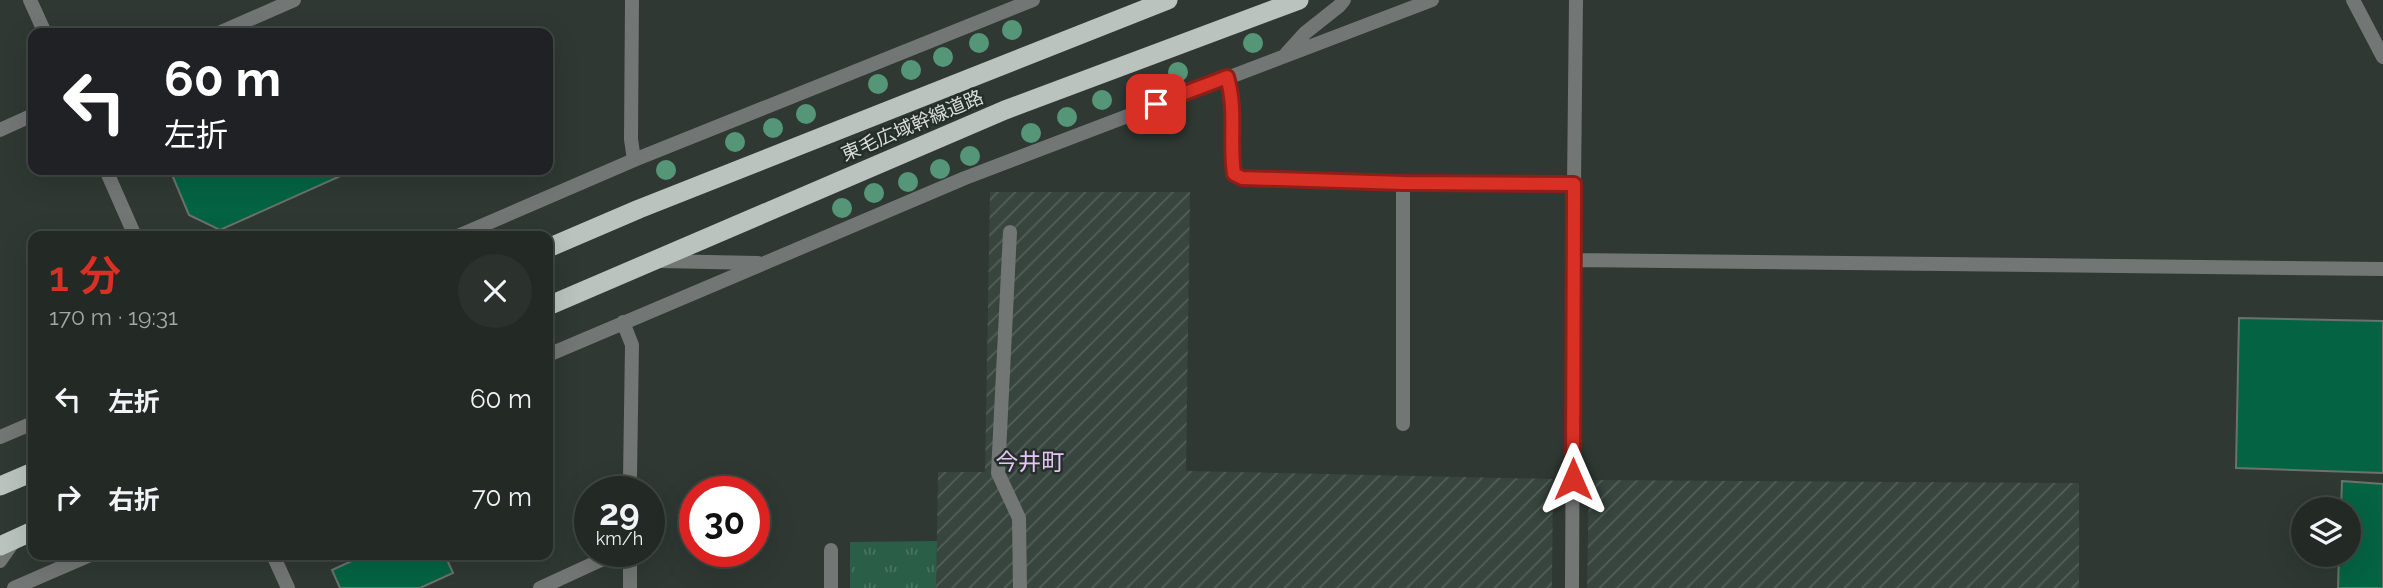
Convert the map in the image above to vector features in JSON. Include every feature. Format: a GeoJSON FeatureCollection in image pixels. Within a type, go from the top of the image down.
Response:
{"type":"FeatureCollection","features":[{"type":"Feature","properties":{"kind":"highway","name":"東毛広域幹線道路"},"geometry":{"type":"LineString","coordinates":[[553,246],[639,209],[1168,0]]}},
{"type":"Feature","properties":{"kind":"highway","name":"東毛広域幹線道路"},"geometry":{"type":"LineString","coordinates":[[553,304],[1005,110],[1299,0]]}},
{"type":"Feature","properties":{"kind":"highway"},"geometry":{"type":"LineString","coordinates":[[0,486],[28,474]]}},
{"type":"Feature","properties":{"kind":"highway"},"geometry":{"type":"LineString","coordinates":[[7,543],[28,533]]}},
{"type":"Feature","properties":{"kind":"street"},"geometry":{"type":"LineString","coordinates":[[30,0],[43,28]]}},
{"type":"Feature","properties":{"kind":"street"},"geometry":{"type":"LineString","coordinates":[[230,28],[294,0]]}},
{"type":"Feature","properties":{"kind":"street"},"geometry":{"type":"LineString","coordinates":[[632,0],[631,139],[634,160]]}},
{"type":"Feature","properties":{"kind":"street"},"geometry":{"type":"LineString","coordinates":[[471,231],[634,160],[1033,0]]}},
{"type":"Feature","properties":{"kind":"street"},"geometry":{"type":"LineString","coordinates":[[1285,55],[1305,33],[1344,0]]}},
{"type":"Feature","properties":{"kind":"street"},"geometry":{"type":"LineString","coordinates":[[553,353],[965,178],[1432,0]]}},
{"type":"Feature","properties":{"kind":"street"},"geometry":{"type":"LineString","coordinates":[[1572,588],[1576,0]]}},
{"type":"Feature","properties":{"kind":"street"},"geometry":{"type":"LineString","coordinates":[[2353,0],[2383,57]]}},
{"type":"Feature","properties":{"kind":"street"},"geometry":{"type":"LineString","coordinates":[[1227,77],[1233,97],[1234,174],[1242,178],[1574,184]]}},
{"type":"Feature","properties":{"kind":"street"},"geometry":{"type":"LineString","coordinates":[[0,130],[28,118]]}},
{"type":"Feature","properties":{"kind":"street"},"geometry":{"type":"LineString","coordinates":[[108,175],[133,231]]}},
{"type":"Feature","properties":{"kind":"street"},"geometry":{"type":"LineString","coordinates":[[1403,183],[1403,424]]}},
{"type":"Feature","properties":{"kind":"street"},"geometry":{"type":"LineString","coordinates":[[1010,232],[998,473],[1019,518],[1020,588]]}},
{"type":"Feature","properties":{"kind":"street"},"geometry":{"type":"LineString","coordinates":[[1574,260],[2383,269]]}},
{"type":"Feature","properties":{"kind":"street"},"geometry":{"type":"LineString","coordinates":[[652,261],[763,264]]}},
{"type":"Feature","properties":{"kind":"street"},"geometry":{"type":"LineString","coordinates":[[623,322],[632,345],[630,476]]}},
{"type":"Feature","properties":{"kind":"street"},"geometry":{"type":"LineString","coordinates":[[0,437],[28,425]]}},
{"type":"Feature","properties":{"kind":"street"},"geometry":{"type":"LineString","coordinates":[[0,561],[7,543]]}},
{"type":"Feature","properties":{"kind":"street"},"geometry":{"type":"LineString","coordinates":[[831,550],[831,588]]}},
{"type":"Feature","properties":{"kind":"street"},"geometry":{"type":"LineString","coordinates":[[14,588],[78,560]]}},
{"type":"Feature","properties":{"kind":"street"},"geometry":{"type":"LineString","coordinates":[[275,560],[288,588]]}},
{"type":"Feature","properties":{"kind":"street"},"geometry":{"type":"LineString","coordinates":[[540,588],[586,567]]}},
{"type":"Feature","properties":{"kind":"street"},"geometry":{"type":"LineString","coordinates":[[629,588],[630,567]]}},
{"type":"Feature","properties":{"kind":"shaded area"},"geometry":{"type":"Polygon","coordinates":[[[990,192],[1190,192],[1186,471],[1553,479],[1552,588],[936,588],[938,472],[985,472],[990,192]]]}},
{"type":"Feature","properties":{"kind":"shaded area"},"geometry":{"type":"Polygon","coordinates":[[[1589,480],[2079,483],[2079,588],[1587,588],[1589,480]]]}},
{"type":"Feature","properties":{"kind":"green space"},"geometry":{"type":"Polygon","coordinates":[[[937,541],[936,588],[850,588],[850,542],[937,541]]]}},
{"type":"Feature","properties":{"kind":"building"},"geometry":{"type":"Polygon","coordinates":[[[172,175],[343,175],[220,230],[189,215],[172,175]]]}},
{"type":"Feature","properties":{"kind":"building"},"geometry":{"type":"Polygon","coordinates":[[[2239,318],[2383,321],[2383,473],[2236,468],[2239,318]]]}},
{"type":"Feature","properties":{"kind":"building"},"geometry":{"type":"Polygon","coordinates":[[[2342,481],[2383,484],[2383,588],[2338,588],[2339,567],[2361,567],[2361,497],[2341,497],[2342,481]]]}},
{"type":"Feature","properties":{"kind":"building"},"geometry":{"type":"Polygon","coordinates":[[[354,560],[447,560],[453,573],[420,588],[340,588],[332,570],[354,560]]]}},
{"type":"Feature","properties":{"kind":"district","name":"今井町"},"geometry":{"type":"Point","coordinates":[1030,461]}},
{"type":"Feature","properties":{"kind":"route"},"geometry":{"type":"LineString","coordinates":[[1156,104],[1227,77],[1233,97],[1234,174],[1242,178],[1574,184],[1573,479]]}}]}
